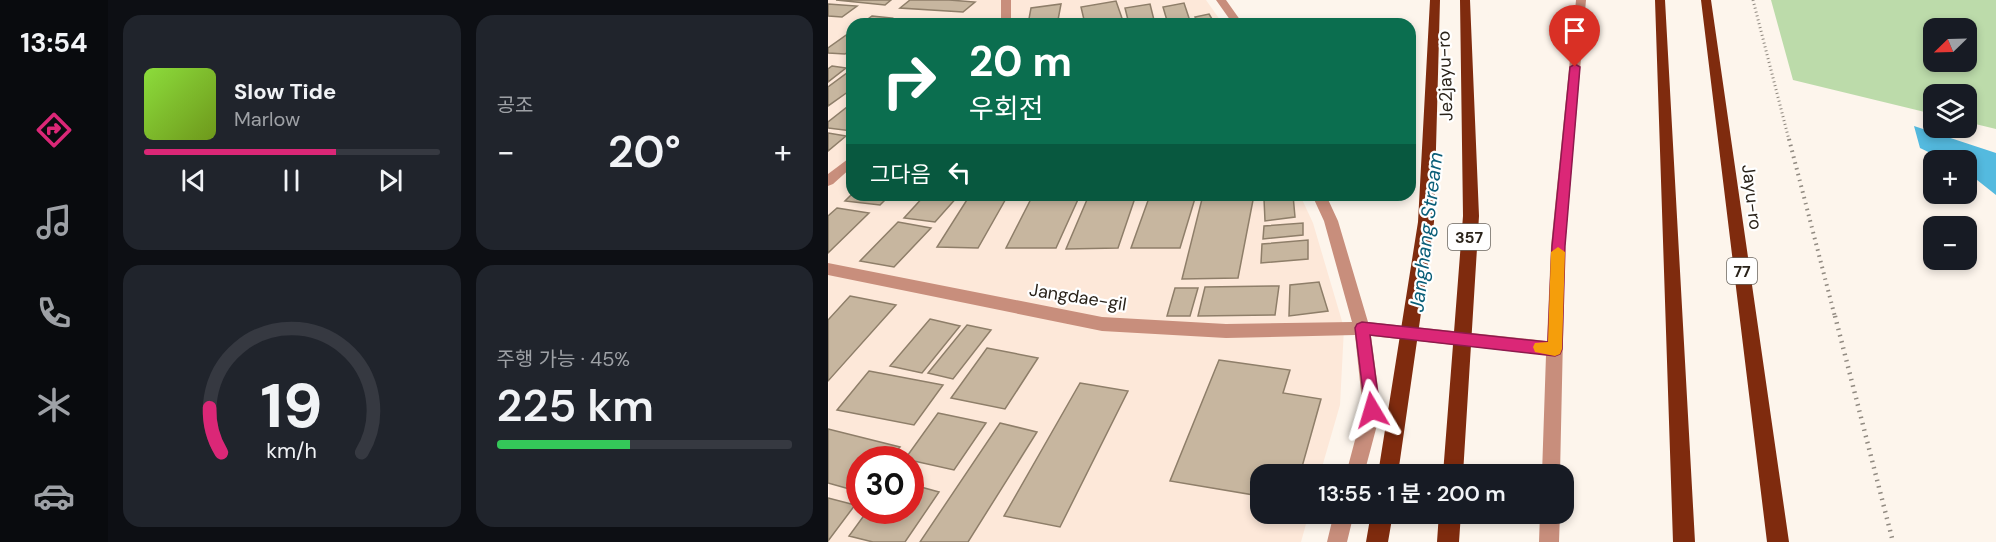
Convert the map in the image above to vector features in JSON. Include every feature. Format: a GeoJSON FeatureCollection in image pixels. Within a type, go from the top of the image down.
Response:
{"type":"FeatureCollection","features":[{"type":"Feature","properties":{"kind":"highway","name":"Je2jayu-ro"},"geometry":{"type":"LineString","coordinates":[[1390,464],[1426,222],[1435,0]]}},
{"type":"Feature","properties":{"kind":"highway","name":"Je2jayu-ro"},"geometry":{"type":"LineString","coordinates":[[1454,464],[1471,216],[1465,0]]}},
{"type":"Feature","properties":{"kind":"highway"},"geometry":{"type":"LineString","coordinates":[[1660,0],[1684,542]]}},
{"type":"Feature","properties":{"kind":"highway","name":"Jayu-ro"},"geometry":{"type":"LineString","coordinates":[[1706,0],[1778,542]]}},
{"type":"Feature","properties":{"kind":"highway"},"geometry":{"type":"LineString","coordinates":[[1377,542],[1380,524]]}},
{"type":"Feature","properties":{"kind":"highway"},"geometry":{"type":"LineString","coordinates":[[1448,542],[1449,524]]}},
{"type":"Feature","properties":{"kind":"street"},"geometry":{"type":"LineString","coordinates":[[1006,0],[1006,18]]}},
{"type":"Feature","properties":{"kind":"street"},"geometry":{"type":"LineString","coordinates":[[1221,0],[1234,18]]}},
{"type":"Feature","properties":{"kind":"street"},"geometry":{"type":"LineString","coordinates":[[1551,464],[1558,246],[1581,0]]}},
{"type":"Feature","properties":{"kind":"street"},"geometry":{"type":"LineString","coordinates":[[828,181],[846,165]]}},
{"type":"Feature","properties":{"kind":"street"},"geometry":{"type":"LineString","coordinates":[[1322,201],[1331,221],[1368,328],[1372,410],[1358,464]]}},
{"type":"Feature","properties":{"kind":"street","name":"Jangdae-gil"},"geometry":{"type":"LineString","coordinates":[[828,269],[1102,324],[1226,331],[1368,328],[1555,349]]}},
{"type":"Feature","properties":{"kind":"street"},"geometry":{"type":"LineString","coordinates":[[1336,542],[1341,524]]}},
{"type":"Feature","properties":{"kind":"street"},"geometry":{"type":"LineString","coordinates":[[1549,542],[1550,524]]}},
{"type":"Feature","properties":{"kind":"path"},"geometry":{"type":"LineString","coordinates":[[1753,0],[1893,542]]}},
{"type":"Feature","properties":{"kind":"shaded area"},"geometry":{"type":"Polygon","coordinates":[[[828,0],[1206,0],[1219,18],[846,18],[846,201],[1303,201],[1313,223],[1344,328],[1340,405],[1323,464],[1250,464],[1250,524],[1306,524],[1301,542],[828,542],[828,0]]]}},
{"type":"Feature","properties":{"kind":"green space"},"geometry":{"type":"Polygon","coordinates":[[[1771,0],[1996,0],[1996,129],[1977,124],[1977,84],[1923,84],[1923,112],[1793,80],[1771,0]]]}},
{"type":"Feature","properties":{"kind":"water"},"geometry":{"type":"Polygon","coordinates":[[[1914,126],[1923,129],[1923,138],[1950,138],[1996,153],[1996,195],[1977,180],[1977,150],[1924,150],[1920,148],[1914,126]]]}},
{"type":"Feature","properties":{"kind":"pier"},"geometry":{"type":"Polygon","coordinates":[[[1466,0],[1487,0],[1501,159],[1445,464],[1369,464],[1380,400],[1380,373],[1402,219],[1407,201],[1416,201],[1416,171],[1466,0]]]}},
{"type":"Feature","properties":{"kind":"pier"},"geometry":{"type":"Polygon","coordinates":[[[1355,524],[1436,524],[1434,542],[1351,542],[1355,524]]]}},
{"type":"Feature","properties":{"kind":"building"},"geometry":{"type":"Polygon","coordinates":[[[836,0],[891,0],[885,5],[836,0]]]}},
{"type":"Feature","properties":{"kind":"building"},"geometry":{"type":"Polygon","coordinates":[[[910,0],[975,2],[963,12],[900,8],[910,0]]]}},
{"type":"Feature","properties":{"kind":"building"},"geometry":{"type":"Polygon","coordinates":[[[1116,1],[1122,18],[1084,18],[1081,7],[1116,1]]]}},
{"type":"Feature","properties":{"kind":"building"},"geometry":{"type":"Polygon","coordinates":[[[1184,3],[1189,18],[1166,18],[1163,7],[1184,3]]]}},
{"type":"Feature","properties":{"kind":"building"},"geometry":{"type":"Polygon","coordinates":[[[828,4],[857,6],[842,17],[828,16],[828,4]]]}},
{"type":"Feature","properties":{"kind":"building"},"geometry":{"type":"Polygon","coordinates":[[[1061,4],[1058,18],[1029,18],[1031,8],[1061,4]]]}},
{"type":"Feature","properties":{"kind":"building"},"geometry":{"type":"Polygon","coordinates":[[[1150,4],[1154,18],[1128,18],[1125,8],[1150,4]]]}},
{"type":"Feature","properties":{"kind":"building"},"geometry":{"type":"Polygon","coordinates":[[[1209,14],[1211,18],[1196,18],[1209,14]]]}},
{"type":"Feature","properties":{"kind":"building"},"geometry":{"type":"Polygon","coordinates":[[[872,16],[892,18],[869,18],[872,16]]]}},
{"type":"Feature","properties":{"kind":"building"},"geometry":{"type":"Polygon","coordinates":[[[846,35],[845,54],[828,53],[828,48],[846,35]]]}},
{"type":"Feature","properties":{"kind":"building"},"geometry":{"type":"Polygon","coordinates":[[[832,66],[846,68],[828,82],[828,69],[832,66]]]}},
{"type":"Feature","properties":{"kind":"building"},"geometry":{"type":"Polygon","coordinates":[[[846,74],[846,93],[828,106],[828,87],[846,74]]]}},
{"type":"Feature","properties":{"kind":"building"},"geometry":{"type":"Polygon","coordinates":[[[846,108],[846,130],[828,128],[828,122],[846,108]]]}},
{"type":"Feature","properties":{"kind":"building"},"geometry":{"type":"Polygon","coordinates":[[[828,133],[846,136],[828,151],[828,133]]]}},
{"type":"Feature","properties":{"kind":"building"},"geometry":{"type":"Polygon","coordinates":[[[846,200],[884,201],[880,205],[846,200]]]}},
{"type":"Feature","properties":{"kind":"building"},"geometry":{"type":"Polygon","coordinates":[[[920,201],[954,201],[935,222],[904,218],[920,201]]]}},
{"type":"Feature","properties":{"kind":"building"},"geometry":{"type":"Polygon","coordinates":[[[966,201],[1005,201],[978,248],[937,247],[966,201]]]}},
{"type":"Feature","properties":{"kind":"building"},"geometry":{"type":"Polygon","coordinates":[[[1030,201],[1077,201],[1056,248],[1006,248],[1030,201]]]}},
{"type":"Feature","properties":{"kind":"building"},"geometry":{"type":"Polygon","coordinates":[[[1086,201],[1134,201],[1118,248],[1066,249],[1086,201]]]}},
{"type":"Feature","properties":{"kind":"building"},"geometry":{"type":"Polygon","coordinates":[[[1148,201],[1194,201],[1180,248],[1131,248],[1148,201]]]}},
{"type":"Feature","properties":{"kind":"building"},"geometry":{"type":"Polygon","coordinates":[[[1202,201],[1253,201],[1238,278],[1182,279],[1202,201]]]}},
{"type":"Feature","properties":{"kind":"building"},"geometry":{"type":"Polygon","coordinates":[[[1264,201],[1294,201],[1295,217],[1265,221],[1264,201]]]}},
{"type":"Feature","properties":{"kind":"building"},"geometry":{"type":"Polygon","coordinates":[[[837,208],[869,213],[828,253],[828,216],[837,208]]]}},
{"type":"Feature","properties":{"kind":"building"},"geometry":{"type":"Polygon","coordinates":[[[898,222],[931,228],[894,267],[860,261],[898,222]]]}},
{"type":"Feature","properties":{"kind":"building"},"geometry":{"type":"Polygon","coordinates":[[[1303,223],[1303,235],[1263,239],[1264,226],[1303,223]]]}},
{"type":"Feature","properties":{"kind":"building"},"geometry":{"type":"Polygon","coordinates":[[[1308,240],[1308,259],[1261,263],[1262,244],[1308,240]]]}},
{"type":"Feature","properties":{"kind":"building"},"geometry":{"type":"Polygon","coordinates":[[[1319,282],[1328,311],[1289,316],[1290,285],[1319,282]]]}},
{"type":"Feature","properties":{"kind":"building"},"geometry":{"type":"Polygon","coordinates":[[[1279,286],[1275,315],[1198,316],[1205,287],[1279,286]]]}},
{"type":"Feature","properties":{"kind":"building"},"geometry":{"type":"Polygon","coordinates":[[[1175,288],[1198,288],[1190,316],[1167,316],[1175,288]]]}},
{"type":"Feature","properties":{"kind":"building"},"geometry":{"type":"Polygon","coordinates":[[[850,296],[896,305],[828,381],[828,320],[850,296]]]}},
{"type":"Feature","properties":{"kind":"building"},"geometry":{"type":"Polygon","coordinates":[[[930,319],[960,326],[922,373],[890,366],[930,319]]]}},
{"type":"Feature","properties":{"kind":"building"},"geometry":{"type":"Polygon","coordinates":[[[967,325],[991,330],[953,379],[928,373],[967,325]]]}},
{"type":"Feature","properties":{"kind":"building"},"geometry":{"type":"Polygon","coordinates":[[[987,348],[1038,358],[1005,409],[951,398],[987,348]]]}},
{"type":"Feature","properties":{"kind":"building"},"geometry":{"type":"Polygon","coordinates":[[[1219,360],[1290,370],[1283,393],[1321,399],[1303,464],[1250,464],[1250,494],[1170,481],[1219,360]]]}},
{"type":"Feature","properties":{"kind":"building"},"geometry":{"type":"Polygon","coordinates":[[[869,371],[943,385],[914,425],[837,410],[869,371]]]}},
{"type":"Feature","properties":{"kind":"building"},"geometry":{"type":"Polygon","coordinates":[[[1080,383],[1128,391],[1060,527],[1004,516],[1080,383]]]}},
{"type":"Feature","properties":{"kind":"building"},"geometry":{"type":"Polygon","coordinates":[[[938,413],[986,423],[954,470],[924,463],[924,446],[914,446],[938,413]]]}},
{"type":"Feature","properties":{"kind":"building"},"geometry":{"type":"Polygon","coordinates":[[[1000,423],[1037,432],[968,542],[920,542],[1000,423]]]}},
{"type":"Feature","properties":{"kind":"building"},"geometry":{"type":"Polygon","coordinates":[[[828,429],[896,446],[846,446],[846,488],[828,483],[828,429]]]}},
{"type":"Feature","properties":{"kind":"building"},"geometry":{"type":"Polygon","coordinates":[[[924,488],[939,492],[924,514],[924,488]]]}},
{"type":"Feature","properties":{"kind":"building"},"geometry":{"type":"Polygon","coordinates":[[[828,498],[846,503],[846,517],[828,541],[828,498]]]}},
{"type":"Feature","properties":{"kind":"building"},"geometry":{"type":"Polygon","coordinates":[[[858,524],[917,524],[905,542],[873,542],[849,536],[858,524]]]}},
{"type":"Feature","properties":{"kind":"slow traffic"},"geometry":{"type":"LineString","coordinates":[[1541,347],[1555,349],[1558,252]]}},
{"type":"Feature","properties":{"kind":"route"},"geometry":{"type":"LineString","coordinates":[[1372,410],[1362,328],[1555,349],[1558,246],[1575,67]]}},
{"type":"Feature","properties":{"kind":"water label","name":"Janghang Stream"},"geometry":{"type":"Point","coordinates":[1426,232]}}]}
